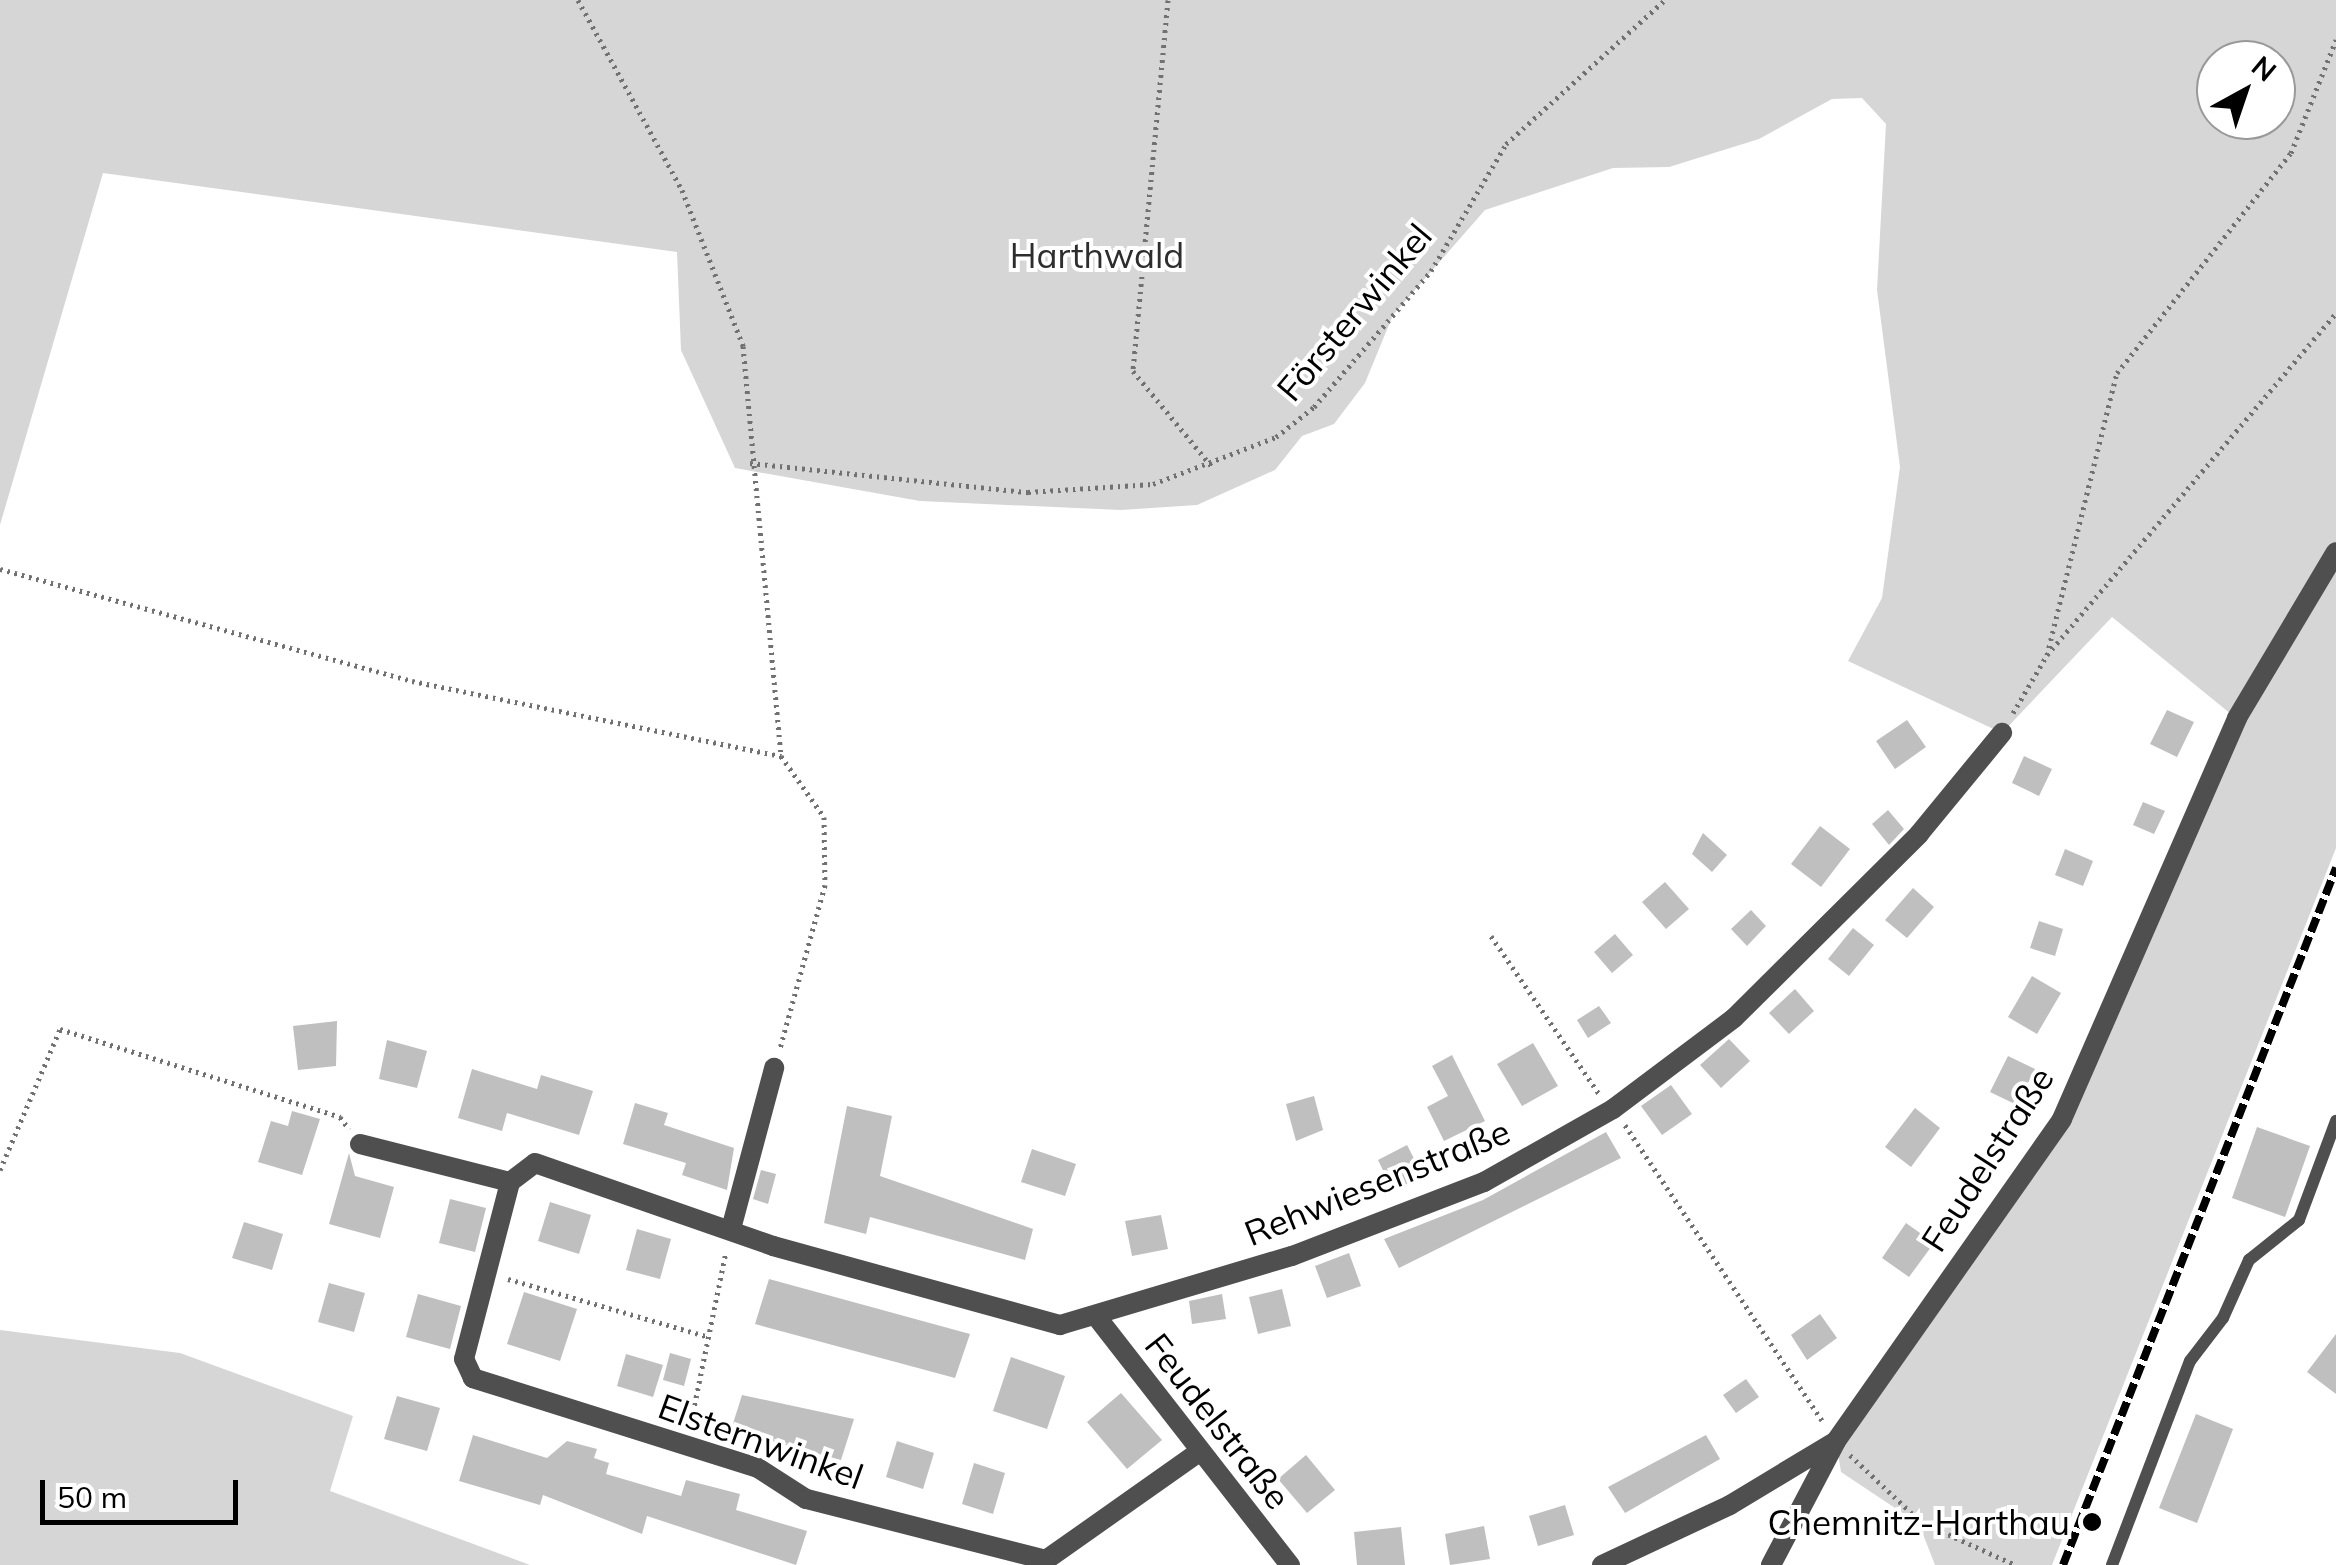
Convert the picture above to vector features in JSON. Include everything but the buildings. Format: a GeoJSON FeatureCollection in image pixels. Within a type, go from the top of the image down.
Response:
{"type":"FeatureCollection","features":[{"type":"Feature","properties":{"kind":"street","name":"Feudelstraße"},"geometry":{"type":"LineString","coordinates":[[1602,1565],[1842,1448],[2062,1118],[2237,718],[2336,552]]}},
{"type":"Feature","properties":{"kind":"street","name":"Rehwiesenstraße"},"geometry":{"type":"LineString","coordinates":[[1096,1316],[1292,1256],[1484,1182],[1613,1109],[1812,948],[2002,732]]}},
{"type":"Feature","properties":{"kind":"street"},"geometry":{"type":"LineString","coordinates":[[731,1230],[774,1068]]}},
{"type":"Feature","properties":{"kind":"street"},"geometry":{"type":"LineString","coordinates":[[360,1144],[510,1182],[535,1163],[731,1230],[1060,1325],[1096,1316]]}},
{"type":"Feature","properties":{"kind":"street","name":"Elsternwinkel"},"geometry":{"type":"LineString","coordinates":[[510,1182],[464,1359],[473,1378],[758,1468],[806,1499],[1046,1560],[1199,1452]]}},
{"type":"Feature","properties":{"kind":"street","name":"Feudelstraße"},"geometry":{"type":"LineString","coordinates":[[1096,1316],[1290,1565]]}},
{"type":"Feature","properties":{"kind":"street"},"geometry":{"type":"LineString","coordinates":[[1771,1565],[1842,1448]]}},
{"type":"Feature","properties":{"kind":"lane"},"geometry":{"type":"LineString","coordinates":[[2112,1565],[2190,1360],[2224,1318],[2249,1260],[2299,1220],[2336,1121]]}},
{"type":"Feature","properties":{"kind":"path"},"geometry":{"type":"LineString","coordinates":[[578,0],[682,190],[743,346],[750,463],[782,756],[824,817],[824,886],[774,1068]]}},
{"type":"Feature","properties":{"kind":"path"},"geometry":{"type":"LineString","coordinates":[[1168,0],[1133,371],[1212,466]]}},
{"type":"Feature","properties":{"kind":"path","name":"Försterwinkel"},"geometry":{"type":"LineString","coordinates":[[750,463],[1028,492],[1153,484],[1212,466],[1314,406],[1431,271],[1506,144],[1665,0]]}},
{"type":"Feature","properties":{"kind":"path"},"geometry":{"type":"LineString","coordinates":[[2047,655],[2117,373],[2292,152],[2336,40]]}},
{"type":"Feature","properties":{"kind":"path"},"geometry":{"type":"LineString","coordinates":[[2002,732],[2047,655],[2336,313]]}},
{"type":"Feature","properties":{"kind":"path"},"geometry":{"type":"LineString","coordinates":[[0,569],[412,682],[782,756]]}},
{"type":"Feature","properties":{"kind":"path"},"geometry":{"type":"LineString","coordinates":[[1491,936],[1569,1061],[1613,1109],[1842,1448],[1921,1522],[2016,1565]]}},
{"type":"Feature","properties":{"kind":"path"},"geometry":{"type":"LineString","coordinates":[[0,1170],[60,1029],[340,1116],[360,1144]]}},
{"type":"Feature","properties":{"kind":"path"},"geometry":{"type":"LineString","coordinates":[[686,1444],[731,1230]]}},
{"type":"Feature","properties":{"kind":"path"},"geometry":{"type":"LineString","coordinates":[[486,1273],[709,1336]]}},
{"type":"Feature","properties":{"kind":"green space","name":"Harthwald"},"geometry":{"type":"Polygon","coordinates":[[[0,0],[2336,0],[2336,848],[2052,1565],[1935,1565],[1919,1524],[1841,1472],[1836,1441],[2062,1119],[2237,719],[2112,617],[2002,733],[1848,661],[1882,598],[1900,467],[1877,290],[1886,124],[1862,98],[1832,99],[1759,139],[1669,167],[1613,168],[1485,210],[1393,315],[1365,383],[1334,424],[1302,436],[1275,470],[1197,505],[1121,510],[920,501],[735,468],[681,350],[677,252],[103,173],[0,525],[0,0]]]}},
{"type":"Feature","properties":{"kind":"green space"},"geometry":{"type":"Polygon","coordinates":[[[0,1330],[180,1353],[353,1416],[330,1491],[530,1565],[0,1565],[0,1330]]]}},
{"type":"Feature","properties":{"kind":"railway"},"geometry":{"type":"LineString","coordinates":[[2063,1565],[2336,868]]}},
{"type":"Feature","properties":{"kind":"place","name":"Chemnitz-Harthau"},"geometry":{"type":"Point","coordinates":[2092,1522]}}]}
